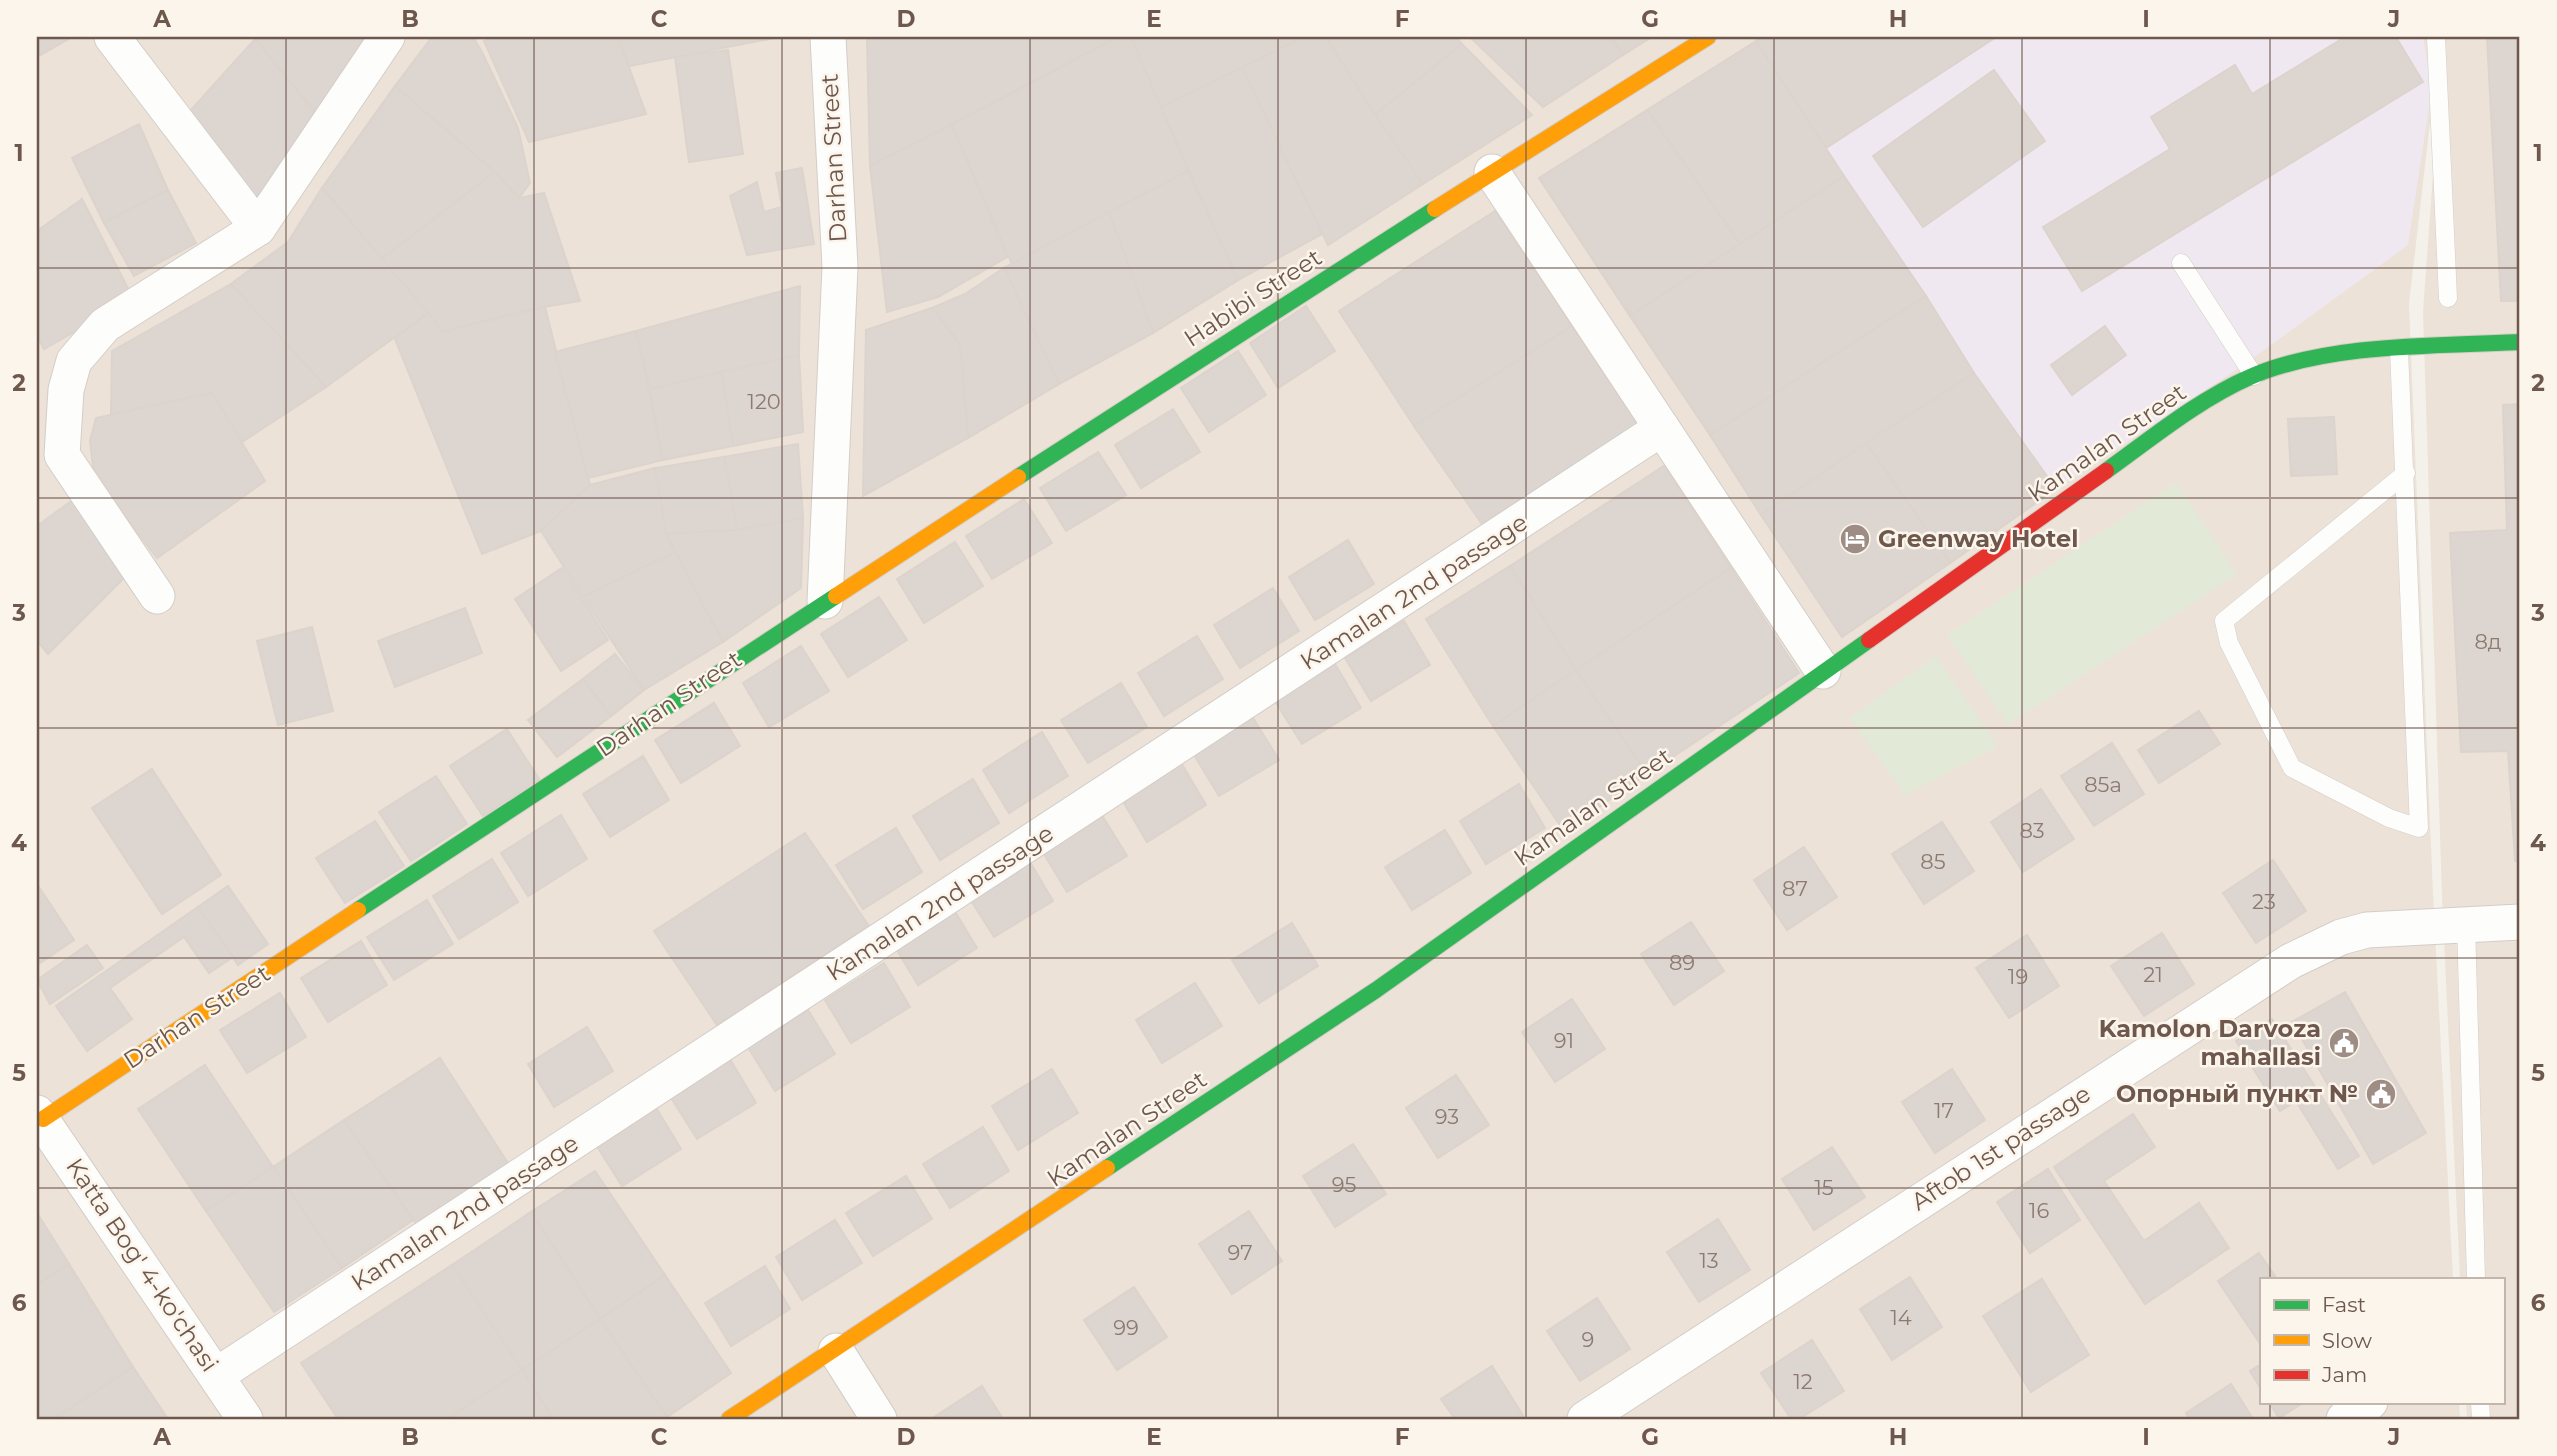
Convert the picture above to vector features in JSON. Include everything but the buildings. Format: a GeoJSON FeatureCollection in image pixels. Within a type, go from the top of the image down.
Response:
{"type":"FeatureCollection","features":[{"type":"Feature","properties":{"kind":"street"},"geometry":{"type":"LineString","coordinates":[[112,37],[258,228]]}},
{"type":"Feature","properties":{"kind":"street"},"geometry":{"type":"LineString","coordinates":[[157,596],[62,455],[66,390],[74,361],[105,325],[258,228],[387,37]]}},
{"type":"Feature","properties":{"kind":"street","name":"Darhan Street"},"geometry":{"type":"LineString","coordinates":[[40,1116],[825,601],[840,267],[828,37]]}},
{"type":"Feature","properties":{"kind":"street","name":"Habibi Street"},"geometry":{"type":"LineString","coordinates":[[825,601],[1492,172],[1708,37]]}},
{"type":"Feature","properties":{"kind":"street"},"geometry":{"type":"LineString","coordinates":[[1492,172],[1824,671]]}},
{"type":"Feature","properties":{"kind":"street","name":"Kamalan Street"},"geometry":{"type":"LineString","coordinates":[[729,1419],[836,1351],[1376,990],[2203,402],[2253,376],[2320,359],[2399,350],[2520,342]]}},
{"type":"Feature","properties":{"kind":"street","name":"Kamalan 2nd passage"},"geometry":{"type":"LineString","coordinates":[[217,1375],[1662,428]]}},
{"type":"Feature","properties":{"kind":"street","name":"Aftob 1st passage"},"geometry":{"type":"LineString","coordinates":[[1585,1419],[2291,961],[2340,937],[2367,930],[2520,922]]}},
{"type":"Feature","properties":{"kind":"street","name":"Katta Bog' 4-ko'chasi"},"geometry":{"type":"LineString","coordinates":[[40,1116],[245,1419]]}},
{"type":"Feature","properties":{"kind":"street"},"geometry":{"type":"LineString","coordinates":[[836,1351],[879,1419]]}},
{"type":"Feature","properties":{"kind":"street"},"geometry":{"type":"LineString","coordinates":[[2344,1419],[2367,1404]]}},
{"type":"Feature","properties":{"kind":"lane"},"geometry":{"type":"LineString","coordinates":[[2436,37],[2448,298]]}},
{"type":"Feature","properties":{"kind":"lane"},"geometry":{"type":"LineString","coordinates":[[2181,263],[2253,376]]}},
{"type":"Feature","properties":{"kind":"lane"},"geometry":{"type":"LineString","coordinates":[[2399,350],[2406,473],[2419,828],[2389,818],[2292,768],[2229,643],[2224,621],[2406,473]]}},
{"type":"Feature","properties":{"kind":"lane"},"geometry":{"type":"LineString","coordinates":[[2466,924],[2476,1278]]}},
{"type":"Feature","properties":{"kind":"shaded area"},"geometry":{"type":"Polygon","coordinates":[[[37,37],[2430,37],[2435,79],[2409,304],[2433,895],[2453,1278],[2260,1278],[2260,1404],[2459,1404],[2460,1419],[37,1419],[37,37]]]}},
{"type":"Feature","properties":{"kind":"shaded area"},"geometry":{"type":"Polygon","coordinates":[[[1997,37],[2423,37],[2432,88],[2408,245],[2245,364],[2056,489],[1974,373],[1826,148],[1997,37]]]}},
{"type":"Feature","properties":{"kind":"shaded area"},"geometry":{"type":"Polygon","coordinates":[[[2439,37],[2520,37],[2520,1419],[2467,1419],[2466,1404],[2504,1404],[2504,1278],[2460,1278],[2442,896],[2423,312],[2440,78],[2439,37]]]}},
{"type":"Feature","properties":{"kind":"green space"},"geometry":{"type":"Polygon","coordinates":[[[2176,482],[2237,574],[2008,725],[1947,635],[2176,482]]]}},
{"type":"Feature","properties":{"kind":"green space"},"geometry":{"type":"Polygon","coordinates":[[[1936,656],[1998,746],[1905,795],[1849,718],[1936,656]]]}},
{"type":"Feature","properties":{"kind":"traffic: fast"},"geometry":{"type":"LineString","coordinates":[[1018,477],[1435,209]]}},
{"type":"Feature","properties":{"kind":"traffic: fast"},"geometry":{"type":"LineString","coordinates":[[2106,471],[2212,397],[2250,377],[2281,366],[2313,358],[2383,348],[2520,342]]}},
{"type":"Feature","properties":{"kind":"traffic: fast"},"geometry":{"type":"LineString","coordinates":[[358,910],[836,596]]}},
{"type":"Feature","properties":{"kind":"traffic: fast"},"geometry":{"type":"LineString","coordinates":[[1107,1168],[1376,990],[1869,640]]}},
{"type":"Feature","properties":{"kind":"traffic: slow"},"geometry":{"type":"LineString","coordinates":[[1435,209],[1708,37]]}},
{"type":"Feature","properties":{"kind":"traffic: slow"},"geometry":{"type":"LineString","coordinates":[[836,596],[1018,477]]}},
{"type":"Feature","properties":{"kind":"traffic: slow"},"geometry":{"type":"LineString","coordinates":[[43,1119],[358,910]]}},
{"type":"Feature","properties":{"kind":"traffic: slow"},"geometry":{"type":"LineString","coordinates":[[729,1419],[1107,1168]]}},
{"type":"Feature","properties":{"kind":"traffic: jam"},"geometry":{"type":"LineString","coordinates":[[1869,640],[2106,471]]}},
{"type":"Feature","properties":{"kind":"place","name":"Greenway Hotel"},"geometry":{"type":"Point","coordinates":[1855,539]}},
{"type":"Feature","properties":{"kind":"place","name":"Kamolon Darvoza mahallasi"},"geometry":{"type":"Point","coordinates":[2344,1043]}},
{"type":"Feature","properties":{"kind":"place","name":"Опорный пункт №"},"geometry":{"type":"Point","coordinates":[2381,1094]}}]}
